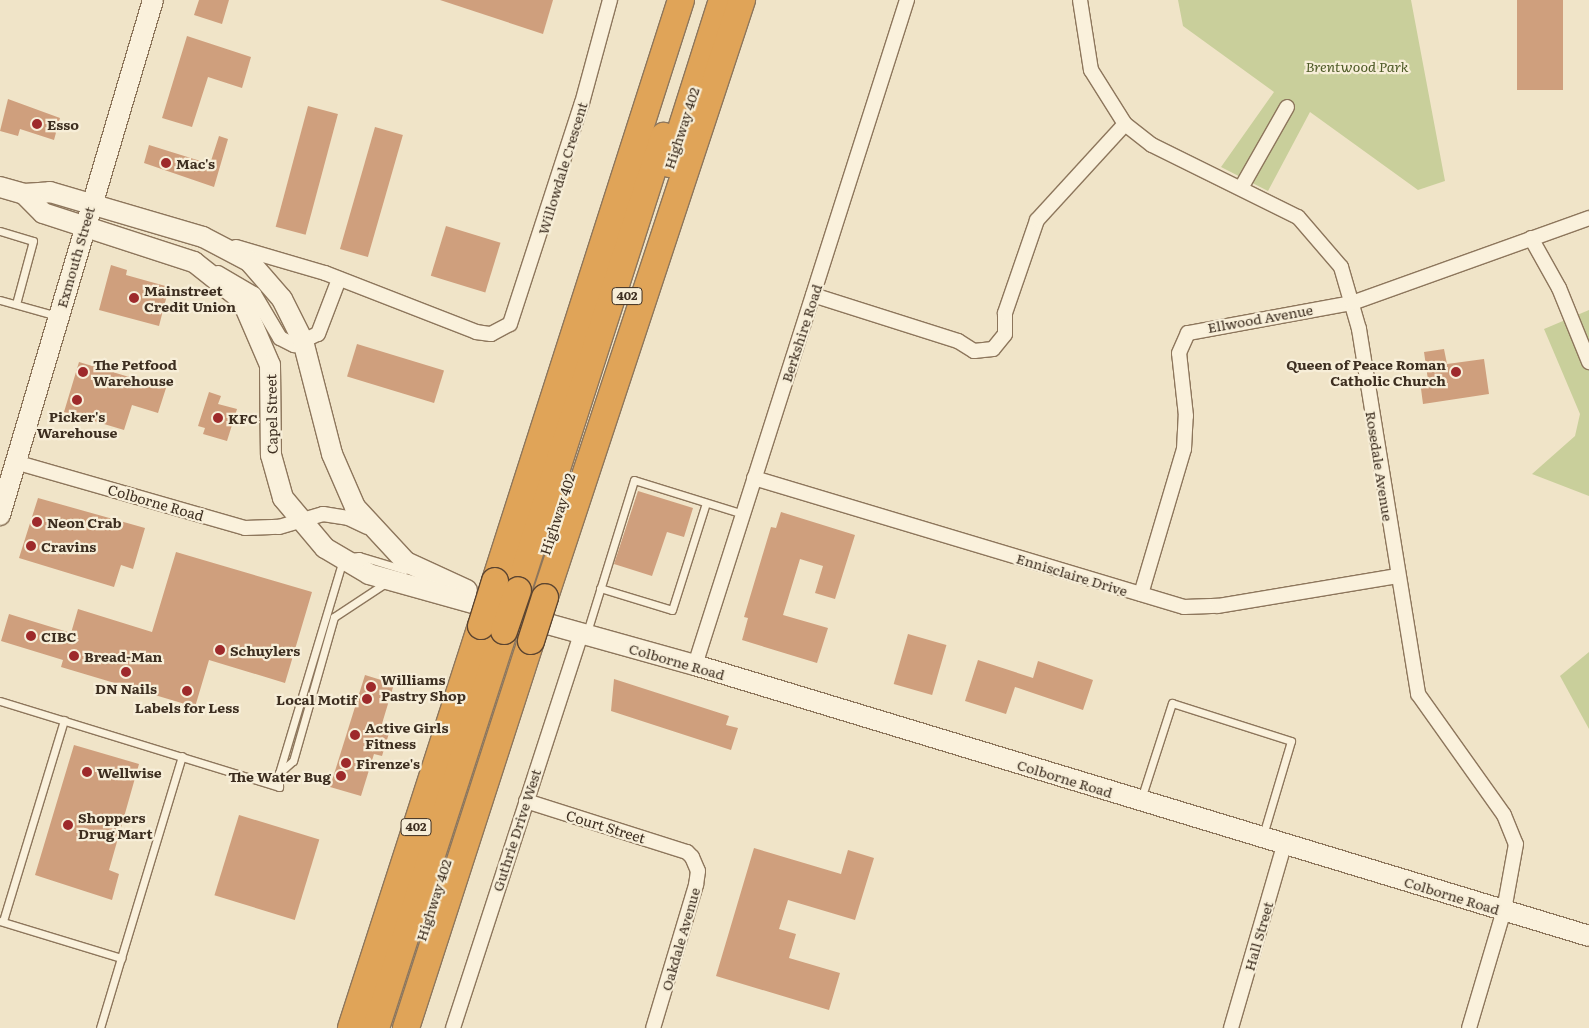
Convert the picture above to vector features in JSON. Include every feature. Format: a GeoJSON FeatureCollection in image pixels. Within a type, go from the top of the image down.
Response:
{"type":"FeatureCollection","features":[{"type":"Feature","properties":{"kind":"highway","name":"Highway 402"},"geometry":{"type":"LineString","coordinates":[[351,1028],[518,613],[681,0]]}},
{"type":"Feature","properties":{"kind":"highway"},"geometry":{"type":"LineString","coordinates":[[406,1028],[518,613],[708,0]]}},
{"type":"Feature","properties":{"kind":"highway","name":"Highway 402"},"geometry":{"type":"LineString","coordinates":[[392,1028],[518,613],[722,0]]}},
{"type":"Feature","properties":{"kind":"highway"},"geometry":{"type":"LineString","coordinates":[[376,1028],[518,613],[742,0]]}},
{"type":"Feature","properties":{"kind":"street","name":"Exmouth Street"},"geometry":{"type":"LineString","coordinates":[[0,515],[153,0]]}},
{"type":"Feature","properties":{"kind":"street","name":"Willowdale Crescent"},"geometry":{"type":"LineString","coordinates":[[501,330],[516,313],[610,13],[610,0]]}},
{"type":"Feature","properties":{"kind":"street","name":"Berkshire Road"},"geometry":{"type":"LineString","coordinates":[[695,665],[908,0]]}},
{"type":"Feature","properties":{"kind":"street","name":"Rosedale Avenue"},"geometry":{"type":"LineString","coordinates":[[1080,0],[1091,70],[1125,124],[1152,145],[1298,218],[1330,250],[1341,267],[1352,303],[1418,694],[1512,829],[1516,856],[1504,910],[1469,1028]]}},
{"type":"Feature","properties":{"kind":"street"},"geometry":{"type":"LineString","coordinates":[[1241,188],[1287,107]]}},
{"type":"Feature","properties":{"kind":"street"},"geometry":{"type":"LineString","coordinates":[[813,295],[958,341],[974,351],[993,349],[1005,334],[1005,313],[1037,220],[1125,124]]}},
{"type":"Feature","properties":{"kind":"street","name":"Capel Street"},"geometry":{"type":"LineString","coordinates":[[0,187],[24,194],[50,192],[339,279],[476,332],[501,330]]}},
{"type":"Feature","properties":{"kind":"street","name":"Capel Street"},"geometry":{"type":"LineString","coordinates":[[24,194],[43,213],[152,245],[201,266],[254,294],[285,342],[304,344]]}},
{"type":"Feature","properties":{"kind":"street","name":"Ellwood Avenue"},"geometry":{"type":"LineString","coordinates":[[1140,594],[1184,449],[1186,416],[1179,354],[1183,339],[1205,327],[1352,303],[1589,218]]}},
{"type":"Feature","properties":{"kind":"street"},"geometry":{"type":"LineString","coordinates":[[1531,238],[1559,288],[1589,362]]}},
{"type":"Feature","properties":{"kind":"street","name":"Capel Street"},"geometry":{"type":"LineString","coordinates":[[220,243],[249,261],[268,281],[304,344],[340,473],[355,507],[377,534]]}},
{"type":"Feature","properties":{"kind":"street","name":"Capel Street"},"geometry":{"type":"LineString","coordinates":[[201,266],[242,300],[266,349],[272,384],[273,469],[298,521]]}},
{"type":"Feature","properties":{"kind":"street"},"geometry":{"type":"LineString","coordinates":[[304,344],[318,334],[339,279]]}},
{"type":"Feature","properties":{"kind":"street","name":"Colborne Road"},"geometry":{"type":"LineString","coordinates":[[15,462],[245,528],[269,529],[332,514],[357,521],[377,534],[406,562],[432,576],[518,613]]}},
{"type":"Feature","properties":{"kind":"street","name":"Ennisclaire Drive"},"geometry":{"type":"LineString","coordinates":[[754,478],[1174,605],[1206,607],[1397,576]]}},
{"type":"Feature","properties":{"kind":"street","name":"Colborne Road"},"geometry":{"type":"LineString","coordinates":[[298,521],[325,548],[344,562],[388,580],[518,613],[584,634],[695,665],[1589,936]]}},
{"type":"Feature","properties":{"kind":"street"},"geometry":{"type":"LineString","coordinates":[[245,528],[294,531],[325,548]]}},
{"type":"Feature","properties":{"kind":"street","name":"Guthrie Drive West"},"geometry":{"type":"LineString","coordinates":[[453,1028],[526,801],[584,634]]}},
{"type":"Feature","properties":{"kind":"street","name":"Court Street"},"geometry":{"type":"LineString","coordinates":[[526,801],[687,852]]}},
{"type":"Feature","properties":{"kind":"street","name":"Hall Street"},"geometry":{"type":"LineString","coordinates":[[1231,1028],[1284,845]]}},
{"type":"Feature","properties":{"kind":"street","name":"Oakdale Avenue"},"geometry":{"type":"LineString","coordinates":[[653,1028],[696,885],[698,871],[687,852]]}},
{"type":"Feature","properties":{"kind":"lane"},"geometry":{"type":"LineString","coordinates":[[0,231],[33,241],[16,304]]}},
{"type":"Feature","properties":{"kind":"lane"},"geometry":{"type":"LineString","coordinates":[[0,300],[58,316]]}},
{"type":"Feature","properties":{"kind":"lane"},"geometry":{"type":"LineString","coordinates":[[584,634],[634,480],[742,514]]}},
{"type":"Feature","properties":{"kind":"lane"},"geometry":{"type":"LineString","coordinates":[[600,588],[672,610],[706,503]]}},
{"type":"Feature","properties":{"kind":"lane"},"geometry":{"type":"LineString","coordinates":[[0,701],[182,756],[279,788],[279,773],[344,562],[360,556],[432,576]]}},
{"type":"Feature","properties":{"kind":"lane"},"geometry":{"type":"LineString","coordinates":[[279,773],[293,761],[334,618],[388,580]]}},
{"type":"Feature","properties":{"kind":"lane"},"geometry":{"type":"LineString","coordinates":[[1141,801],[1172,704],[1181,706],[1291,740],[1262,838]]}},
{"type":"Feature","properties":{"kind":"lane"},"geometry":{"type":"LineString","coordinates":[[64,720],[1,921],[121,958]]}},
{"type":"Feature","properties":{"kind":"lane"},"geometry":{"type":"LineString","coordinates":[[100,1028],[182,756]]}},
{"type":"Feature","properties":{"kind":"green space","name":"Brentwood Park"},"geometry":{"type":"Polygon","coordinates":[[[1178,0],[1411,0],[1445,181],[1418,190],[1310,112],[1268,191],[1221,167],[1274,92],[1183,26],[1178,0]]]}},
{"type":"Feature","properties":{"kind":"green space"},"geometry":{"type":"Polygon","coordinates":[[[1589,310],[1589,496],[1532,474],[1575,436],[1580,414],[1544,329],[1589,310]]]}},
{"type":"Feature","properties":{"kind":"green space"},"geometry":{"type":"Polygon","coordinates":[[[1589,652],[1589,729],[1560,676],[1589,652]]]}},
{"type":"Feature","properties":{"kind":"building"},"geometry":{"type":"Polygon","coordinates":[[[199,0],[229,0],[222,24],[194,15],[199,0]]]}},
{"type":"Feature","properties":{"kind":"building"},"geometry":{"type":"Polygon","coordinates":[[[440,0],[553,0],[543,34],[440,0]]]}},
{"type":"Feature","properties":{"kind":"building"},"geometry":{"type":"Polygon","coordinates":[[[1517,0],[1563,0],[1563,90],[1517,90],[1517,0]]]}},
{"type":"Feature","properties":{"kind":"building"},"geometry":{"type":"Polygon","coordinates":[[[187,36],[251,57],[242,88],[208,77],[192,127],[162,118],[187,36]]]}},
{"type":"Feature","properties":{"kind":"building"},"geometry":{"type":"Polygon","coordinates":[[[8,99],[60,118],[54,140],[20,129],[18,136],[0,131],[8,99]]]}},
{"type":"Feature","properties":{"kind":"building"},"geometry":{"type":"Polygon","coordinates":[[[308,106],[338,114],[306,235],[276,227],[308,106]]]}},
{"type":"Feature","properties":{"kind":"building"},"geometry":{"type":"Polygon","coordinates":[[[375,127],[403,135],[368,257],[340,249],[375,127]]]}},
{"type":"Feature","properties":{"kind":"building"},"geometry":{"type":"Polygon","coordinates":[[[219,136],[228,139],[214,187],[144,163],[149,145],[210,164],[219,136]]]}},
{"type":"Feature","properties":{"kind":"building"},"geometry":{"type":"Polygon","coordinates":[[[446,226],[501,243],[485,292],[431,276],[446,226]]]}},
{"type":"Feature","properties":{"kind":"building","name":"Mainstreet Credit Union"},"geometry":{"type":"Polygon","coordinates":[[[111,265],[127,270],[126,275],[169,287],[159,326],[99,310],[111,265]]]}},
{"type":"Feature","properties":{"kind":"building"},"geometry":{"type":"Polygon","coordinates":[[[357,344],[444,371],[434,403],[347,377],[357,344]]]}},
{"type":"Feature","properties":{"kind":"building","name":"Queen of Peace Roman Catholic Church"},"geometry":{"type":"Polygon","coordinates":[[[1444,349],[1447,364],[1484,359],[1489,394],[1423,404],[1420,381],[1428,380],[1424,352],[1444,349]]]}},
{"type":"Feature","properties":{"kind":"building"},"geometry":{"type":"Polygon","coordinates":[[[79,362],[166,388],[158,413],[132,405],[124,430],[64,412],[79,362]]]}},
{"type":"Feature","properties":{"kind":"building","name":"KFC"},"geometry":{"type":"Polygon","coordinates":[[[209,392],[221,396],[218,404],[237,409],[227,441],[203,434],[205,428],[198,426],[209,392]]]}},
{"type":"Feature","properties":{"kind":"building"},"geometry":{"type":"Polygon","coordinates":[[[638,491],[693,508],[684,537],[667,532],[652,576],[614,564],[638,491]]]}},
{"type":"Feature","properties":{"kind":"building"},"geometry":{"type":"Polygon","coordinates":[[[38,498],[145,528],[133,569],[121,565],[114,587],[19,558],[38,498]]]}},
{"type":"Feature","properties":{"kind":"building"},"geometry":{"type":"Polygon","coordinates":[[[781,512],[855,535],[835,599],[815,593],[823,566],[800,559],[783,615],[828,628],[817,663],[742,640],[748,618],[744,617],[771,527],[776,528],[781,512]]]}},
{"type":"Feature","properties":{"kind":"building"},"geometry":{"type":"Polygon","coordinates":[[[176,552],[312,592],[285,683],[209,660],[195,707],[61,667],[63,660],[1,641],[9,614],[71,633],[78,609],[152,632],[176,552]]]}},
{"type":"Feature","properties":{"kind":"building"},"geometry":{"type":"Polygon","coordinates":[[[908,634],[946,645],[932,695],[894,684],[908,634]]]}},
{"type":"Feature","properties":{"kind":"building"},"geometry":{"type":"Polygon","coordinates":[[[978,660],[1033,678],[1038,661],[1093,680],[1083,710],[1015,687],[1006,714],[965,701],[978,660]]]}},
{"type":"Feature","properties":{"kind":"building"},"geometry":{"type":"Polygon","coordinates":[[[365,675],[394,684],[381,727],[390,730],[382,756],[374,754],[361,796],[330,787],[365,675]]]}},
{"type":"Feature","properties":{"kind":"building"},"geometry":{"type":"Polygon","coordinates":[[[614,679],[729,716],[726,725],[738,728],[731,750],[611,711],[614,679]]]}},
{"type":"Feature","properties":{"kind":"building"},"geometry":{"type":"Polygon","coordinates":[[[74,745],[139,764],[109,870],[119,874],[112,900],[35,875],[74,745]]]}},
{"type":"Feature","properties":{"kind":"building"},"geometry":{"type":"Polygon","coordinates":[[[239,815],[319,840],[295,920],[214,895],[239,815]]]}},
{"type":"Feature","properties":{"kind":"building"},"geometry":{"type":"Polygon","coordinates":[[[754,848],[841,874],[848,850],[874,858],[855,920],[788,900],[779,929],[796,934],[789,958],[840,973],[829,1010],[716,976],[754,848]]]}},
{"type":"Feature","properties":{"kind":"place","name":"Esso"},"geometry":{"type":"Point","coordinates":[37,124]}},
{"type":"Feature","properties":{"kind":"place","name":"Mac's"},"geometry":{"type":"Point","coordinates":[166,163]}},
{"type":"Feature","properties":{"kind":"place","name":"Mainstreet Credit Union"},"geometry":{"type":"Point","coordinates":[134,298]}},
{"type":"Feature","properties":{"kind":"place","name":"The Petfood Warehouse"},"geometry":{"type":"Point","coordinates":[83,372]}},
{"type":"Feature","properties":{"kind":"place","name":"Queen of Peace Roman Catholic Church"},"geometry":{"type":"Point","coordinates":[1456,372]}},
{"type":"Feature","properties":{"kind":"place","name":"Picker's Warehouse"},"geometry":{"type":"Point","coordinates":[77,400]}},
{"type":"Feature","properties":{"kind":"place","name":"KFC"},"geometry":{"type":"Point","coordinates":[218,418]}},
{"type":"Feature","properties":{"kind":"place","name":"Neon Crab"},"geometry":{"type":"Point","coordinates":[37,522]}},
{"type":"Feature","properties":{"kind":"place","name":"Cravins"},"geometry":{"type":"Point","coordinates":[31,546]}},
{"type":"Feature","properties":{"kind":"place","name":"CIBC"},"geometry":{"type":"Point","coordinates":[31,636]}},
{"type":"Feature","properties":{"kind":"place","name":"Schuylers"},"geometry":{"type":"Point","coordinates":[220,650]}},
{"type":"Feature","properties":{"kind":"place","name":"Bread-Man"},"geometry":{"type":"Point","coordinates":[74,656]}},
{"type":"Feature","properties":{"kind":"place","name":"DN Nails"},"geometry":{"type":"Point","coordinates":[126,672]}},
{"type":"Feature","properties":{"kind":"place","name":"Williams Pastry Shop"},"geometry":{"type":"Point","coordinates":[371,687]}},
{"type":"Feature","properties":{"kind":"place","name":"Labels for Less"},"geometry":{"type":"Point","coordinates":[187,691]}},
{"type":"Feature","properties":{"kind":"place","name":"Local Motif"},"geometry":{"type":"Point","coordinates":[367,699]}},
{"type":"Feature","properties":{"kind":"place","name":"Active Girls Fitness"},"geometry":{"type":"Point","coordinates":[355,735]}},
{"type":"Feature","properties":{"kind":"place","name":"Firenze's"},"geometry":{"type":"Point","coordinates":[346,763]}},
{"type":"Feature","properties":{"kind":"place","name":"Wellwise"},"geometry":{"type":"Point","coordinates":[87,772]}},
{"type":"Feature","properties":{"kind":"place","name":"The Water Bug"},"geometry":{"type":"Point","coordinates":[341,776]}},
{"type":"Feature","properties":{"kind":"place","name":"Shoppers Drug Mart"},"geometry":{"type":"Point","coordinates":[68,825]}}]}
